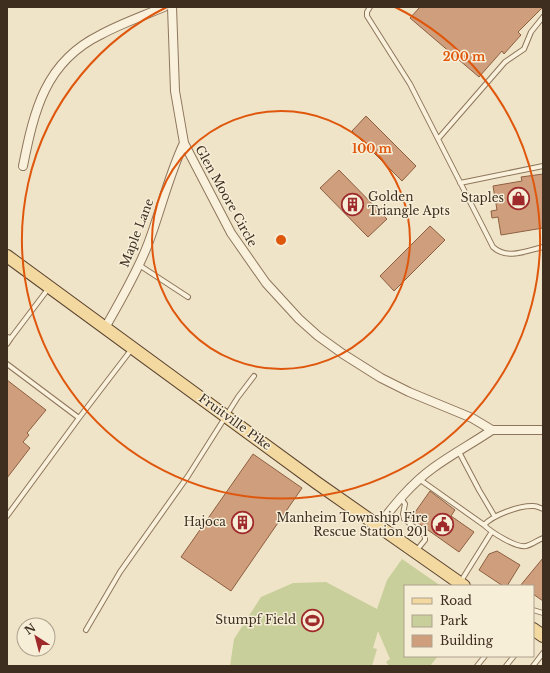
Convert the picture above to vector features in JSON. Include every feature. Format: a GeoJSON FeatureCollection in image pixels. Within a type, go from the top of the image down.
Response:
{"type":"FeatureCollection","features":[{"type":"Feature","properties":{"kind":"main road","name":"Fruitville Pike"},"geometry":{"type":"LineString","coordinates":[[7,256],[378,526],[462,585]]}},
{"type":"Feature","properties":{"kind":"street"},"geometry":{"type":"LineString","coordinates":[[23,166],[36,107],[43,92],[62,64],[81,46],[98,35],[164,7]]}},
{"type":"Feature","properties":{"kind":"street","name":"Glen Moore Circle"},"geometry":{"type":"LineString","coordinates":[[172,7],[175,91],[184,143],[221,215],[243,252],[266,283],[299,319],[343,354],[381,378],[408,392],[472,418],[492,430]]}},
{"type":"Feature","properties":{"kind":"street","name":"Maple Lane"},"geometry":{"type":"LineString","coordinates":[[105,328],[139,265],[154,228],[172,167],[184,143]]}},
{"type":"Feature","properties":{"kind":"street"},"geometry":{"type":"LineString","coordinates":[[378,526],[400,497],[419,479],[434,467],[492,430],[543,430]]}},
{"type":"Feature","properties":{"kind":"lane"},"geometry":{"type":"LineString","coordinates":[[370,7],[367,12],[367,16],[410,84],[493,247],[496,250],[510,255],[543,247]]}},
{"type":"Feature","properties":{"kind":"lane"},"geometry":{"type":"LineString","coordinates":[[438,139],[505,62],[524,49],[531,32],[543,17]]}},
{"type":"Feature","properties":{"kind":"lane"},"geometry":{"type":"LineString","coordinates":[[460,183],[543,166]]}},
{"type":"Feature","properties":{"kind":"lane"},"geometry":{"type":"LineString","coordinates":[[139,265],[188,297]]}},
{"type":"Feature","properties":{"kind":"lane"},"geometry":{"type":"LineString","coordinates":[[7,344],[9,338],[49,288]]}},
{"type":"Feature","properties":{"kind":"lane"},"geometry":{"type":"LineString","coordinates":[[7,516],[132,348]]}},
{"type":"Feature","properties":{"kind":"lane"},"geometry":{"type":"LineString","coordinates":[[7,364],[79,418]]}},
{"type":"Feature","properties":{"kind":"lane"},"geometry":{"type":"LineString","coordinates":[[86,630],[120,572],[188,476],[238,397],[254,376]]}},
{"type":"Feature","properties":{"kind":"lane"},"geometry":{"type":"LineString","coordinates":[[459,452],[495,517]]}},
{"type":"Feature","properties":{"kind":"lane"},"geometry":{"type":"LineString","coordinates":[[419,479],[484,525],[492,533],[498,534],[517,546],[526,546],[543,538]]}},
{"type":"Feature","properties":{"kind":"lane"},"geometry":{"type":"LineString","coordinates":[[400,497],[405,504],[403,517],[425,536],[425,540],[416,552]]}},
{"type":"Feature","properties":{"kind":"lane"},"geometry":{"type":"LineString","coordinates":[[484,525],[490,519],[514,509],[534,505],[543,509]]}},
{"type":"Feature","properties":{"kind":"lane"},"geometry":{"type":"LineString","coordinates":[[462,585],[492,533]]}},
{"type":"Feature","properties":{"kind":"lane"},"geometry":{"type":"LineString","coordinates":[[533,666],[543,653]]}},
{"type":"Feature","properties":{"kind":"lane"},"geometry":{"type":"LineString","coordinates":[[477,666],[483,657]]}},
{"type":"Feature","properties":{"kind":"lane"},"geometry":{"type":"LineString","coordinates":[[506,666],[513,657]]}},
{"type":"Feature","properties":{"kind":"green space","name":"Stumpf Field"},"geometry":{"type":"Polygon","coordinates":[[[402,559],[440,585],[404,585],[404,657],[437,657],[430,666],[389,666],[386,662],[390,659],[378,631],[373,648],[377,649],[372,666],[230,666],[234,639],[261,597],[293,583],[326,582],[377,609],[387,580],[402,559]]]}},
{"type":"Feature","properties":{"kind":"building"},"geometry":{"type":"Polygon","coordinates":[[[420,7],[543,7],[518,32],[521,35],[504,54],[502,51],[479,77],[410,18],[420,7]]]}},
{"type":"Feature","properties":{"kind":"building","name":"Golden Triangle Apts"},"geometry":{"type":"Polygon","coordinates":[[[366,116],[416,166],[402,181],[352,131],[366,116]]]}},
{"type":"Feature","properties":{"kind":"building","name":"Golden Triangle Apts"},"geometry":{"type":"Polygon","coordinates":[[[339,170],[387,219],[368,237],[320,188],[339,170]]]}},
{"type":"Feature","properties":{"kind":"building","name":"Staples"},"geometry":{"type":"Polygon","coordinates":[[[543,174],[543,228],[501,235],[498,217],[492,218],[491,211],[497,210],[493,186],[522,181],[521,177],[543,174]]]}},
{"type":"Feature","properties":{"kind":"building","name":"Golden Triangle Apts"},"geometry":{"type":"Polygon","coordinates":[[[430,226],[445,240],[394,291],[380,276],[430,226]]]}},
{"type":"Feature","properties":{"kind":"building"},"geometry":{"type":"Polygon","coordinates":[[[7,380],[46,410],[27,433],[29,435],[23,442],[30,448],[7,478],[7,380]]]}},
{"type":"Feature","properties":{"kind":"building","name":"Hajoca"},"geometry":{"type":"Polygon","coordinates":[[[253,454],[302,488],[231,591],[181,557],[253,454]]]}},
{"type":"Feature","properties":{"kind":"building","name":"Manheim Township Fire Rescue Station 201"},"geometry":{"type":"Polygon","coordinates":[[[430,491],[455,510],[451,516],[474,532],[459,552],[411,518],[430,491]]]}},
{"type":"Feature","properties":{"kind":"building"},"geometry":{"type":"Polygon","coordinates":[[[497,551],[520,565],[508,585],[502,585],[479,570],[489,554],[497,551]]]}},
{"type":"Feature","properties":{"kind":"building"},"geometry":{"type":"Polygon","coordinates":[[[543,558],[543,601],[534,595],[534,585],[521,585],[543,558]]]}},
{"type":"Feature","properties":{"kind":"place","name":"Staples"},"geometry":{"type":"Point","coordinates":[519,198]}},
{"type":"Feature","properties":{"kind":"place","name":"Golden Triangle Apts"},"geometry":{"type":"Point","coordinates":[353,204]}},
{"type":"Feature","properties":{"kind":"place","name":"Hajoca"},"geometry":{"type":"Point","coordinates":[242,522]}},
{"type":"Feature","properties":{"kind":"place","name":"Manheim Township Fire Rescue Station 201"},"geometry":{"type":"Point","coordinates":[443,525]}},
{"type":"Feature","properties":{"kind":"place","name":"Stumpf Field"},"geometry":{"type":"Point","coordinates":[312,620]}}]}
